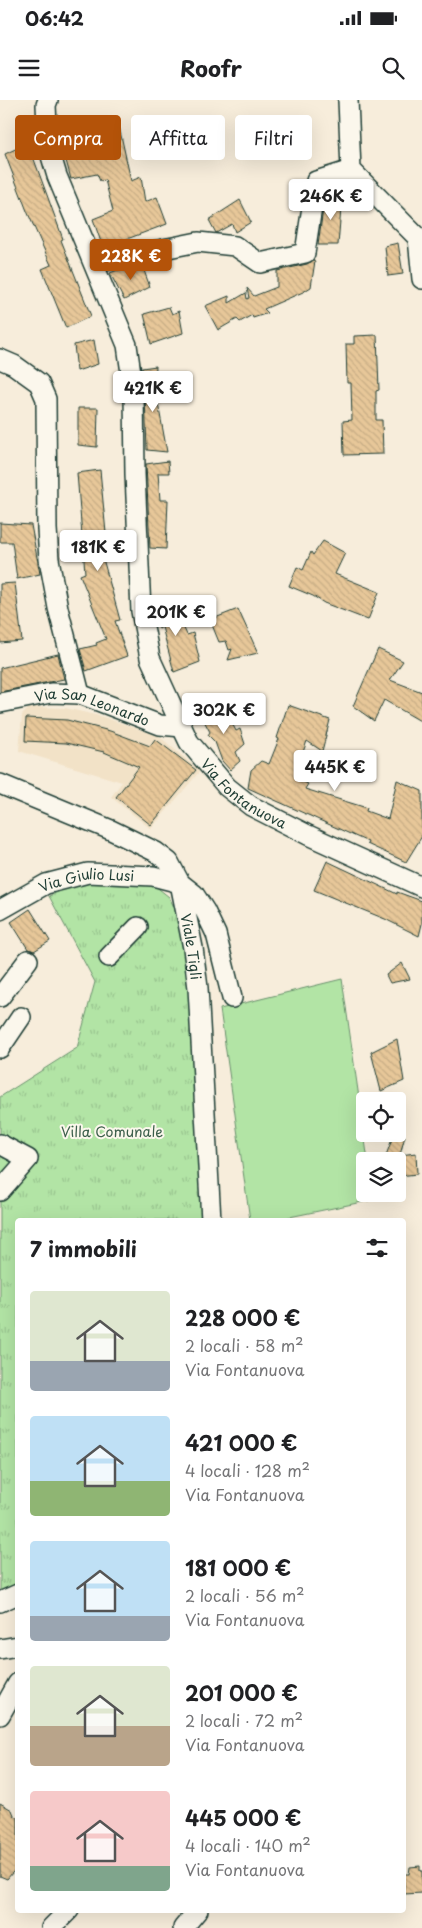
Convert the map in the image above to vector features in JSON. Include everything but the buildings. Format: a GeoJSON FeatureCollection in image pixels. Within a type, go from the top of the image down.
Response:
{"type":"FeatureCollection","features":[{"type":"Feature","properties":{"kind":"street","name":"Via Fontanuova"},"geometry":{"type":"LineString","coordinates":[[48,100],[48,146],[55,168],[126,344],[134,394],[140,611],[150,658],[182,727],[190,742],[227,786],[251,806],[308,835],[422,887]]}},
{"type":"Feature","properties":{"kind":"street"},"geometry":{"type":"LineString","coordinates":[[348,100],[350,170],[418,238],[422,279]]}},
{"type":"Feature","properties":{"kind":"street"},"geometry":{"type":"LineString","coordinates":[[94,263],[198,242],[235,246],[260,263],[305,254],[316,181],[350,170]]}},
{"type":"Feature","properties":{"kind":"street"},"geometry":{"type":"LineString","coordinates":[[0,359],[14,365],[39,382],[46,399],[49,559],[58,608],[80,694]]}},
{"type":"Feature","properties":{"kind":"street","name":"Via San Leonardo"},"geometry":{"type":"LineString","coordinates":[[0,703],[51,693],[80,694],[160,725],[182,727]]}},
{"type":"Feature","properties":{"kind":"street","name":"Viale Tigli"},"geometry":{"type":"LineString","coordinates":[[0,784],[111,830],[156,852],[169,862],[180,883],[193,948],[198,988],[212,1218]]}},
{"type":"Feature","properties":{"kind":"street","name":"Via Giulio Lusi"},"geometry":{"type":"LineString","coordinates":[[0,910],[46,884],[88,873],[153,876],[180,883]]}},
{"type":"Feature","properties":{"kind":"street"},"geometry":{"type":"LineString","coordinates":[[180,883],[194,894],[216,934],[232,998]]}},
{"type":"Feature","properties":{"kind":"street"},"geometry":{"type":"LineString","coordinates":[[109,957],[138,927]]}},
{"type":"Feature","properties":{"kind":"street"},"geometry":{"type":"LineString","coordinates":[[0,997],[28,960]]}},
{"type":"Feature","properties":{"kind":"street"},"geometry":{"type":"LineString","coordinates":[[0,1048],[21,1017]]}},
{"type":"Feature","properties":{"kind":"street"},"geometry":{"type":"LineString","coordinates":[[0,1144],[28,1159],[0,1191]]}},
{"type":"Feature","properties":{"kind":"street"},"geometry":{"type":"LineString","coordinates":[[0,1602],[15,1595]]}},
{"type":"Feature","properties":{"kind":"street"},"geometry":{"type":"LineString","coordinates":[[0,1649],[15,1646]]}},
{"type":"Feature","properties":{"kind":"street"},"geometry":{"type":"LineString","coordinates":[[0,1715],[15,1688]]}},
{"type":"Feature","properties":{"kind":"street"},"geometry":{"type":"LineString","coordinates":[[51,1928],[66,1913]]}},
{"type":"Feature","properties":{"kind":"street"},"geometry":{"type":"LineString","coordinates":[[183,1928],[196,1913]]}},
{"type":"Feature","properties":{"kind":"shaded area"},"geometry":{"type":"Polygon","coordinates":[[[30,707],[65,708],[100,716],[159,736],[200,771],[151,829],[111,797],[122,782],[19,751],[22,715],[30,707]]]}},
{"type":"Feature","properties":{"kind":"green space","name":"Villa Comunale"},"geometry":{"type":"Polygon","coordinates":[[[80,882],[154,885],[169,897],[176,911],[185,939],[208,1218],[15,1218],[15,1585],[0,1591],[0,1097],[77,1048],[95,982],[49,896],[80,882]]]}},
{"type":"Feature","properties":{"kind":"green space"},"geometry":{"type":"Polygon","coordinates":[[[342,979],[358,1092],[356,1092],[356,1142],[365,1142],[367,1152],[356,1152],[356,1202],[362,1202],[285,1218],[250,1218],[220,1009],[342,979]]]}}]}
